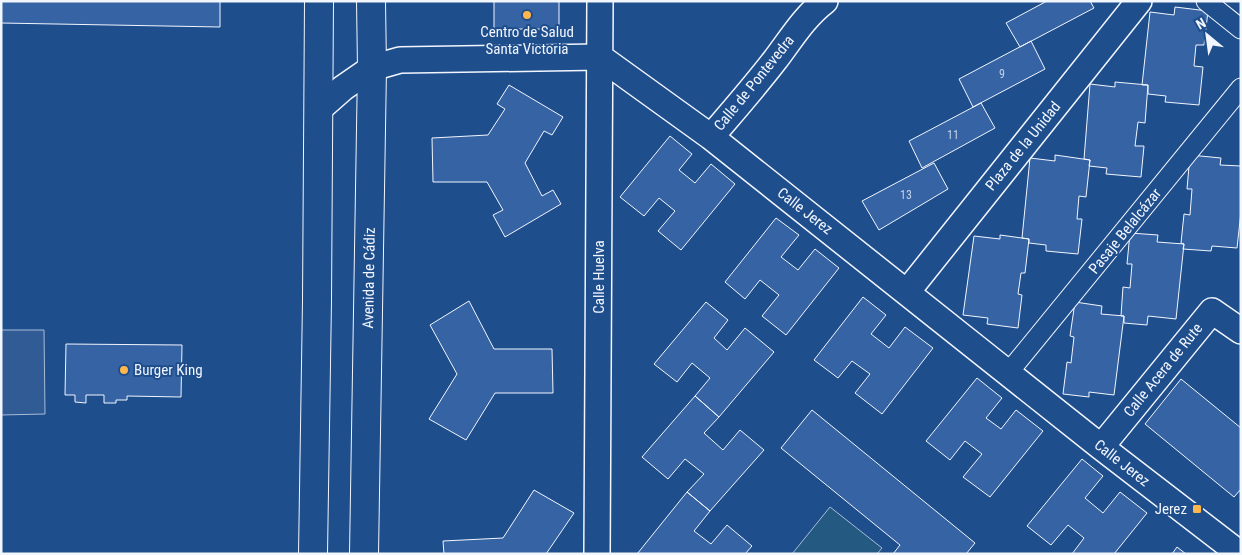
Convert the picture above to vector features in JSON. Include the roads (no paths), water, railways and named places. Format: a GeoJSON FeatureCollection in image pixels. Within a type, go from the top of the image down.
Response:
{"type":"FeatureCollection","features":[{"type":"Feature","properties":{"kind":"main road"},"geometry":{"type":"LineString","coordinates":[[313,554],[318,1]]}},
{"type":"Feature","properties":{"kind":"main road","name":"Avenida de Cádiz"},"geometry":{"type":"LineString","coordinates":[[364,554],[372,68],[371,1]]}},
{"type":"Feature","properties":{"kind":"street","name":"Calle Huelva"},"geometry":{"type":"LineString","coordinates":[[597,554],[600,1]]}},
{"type":"Feature","properties":{"kind":"street"},"geometry":{"type":"LineString","coordinates":[[796,1],[797,30]]}},
{"type":"Feature","properties":{"kind":"street","name":"Calle de Pontevedra"},"geometry":{"type":"LineString","coordinates":[[712,137],[797,30],[815,9],[825,1]]}},
{"type":"Feature","properties":{"kind":"street","name":"Plaza de la Unidad"},"geometry":{"type":"LineString","coordinates":[[907,292],[1139,1]]}},
{"type":"Feature","properties":{"kind":"street"},"geometry":{"type":"LineString","coordinates":[[1206,1],[1241,29]]}},
{"type":"Feature","properties":{"kind":"street"},"geometry":{"type":"LineString","coordinates":[[318,110],[342,88],[372,68],[400,60],[600,58]]}},
{"type":"Feature","properties":{"kind":"street","name":"Calle Jerez"},"geometry":{"type":"LineString","coordinates":[[600,58],[712,137],[1101,447],[1240,554]]}},
{"type":"Feature","properties":{"kind":"street","name":"Pasaje Belalcázar"},"geometry":{"type":"LineString","coordinates":[[1008,373],[1241,88]]}},
{"type":"Feature","properties":{"kind":"street","name":"Calle Acera de Rute"},"geometry":{"type":"LineString","coordinates":[[1101,447],[1212,311],[1237,322]]}},
{"type":"Feature","properties":{"kind":"place","name":"Centro de Salud Santa Victoria"},"geometry":{"type":"Point","coordinates":[527,15]}},
{"type":"Feature","properties":{"kind":"place","name":"Burger King"},"geometry":{"type":"Point","coordinates":[124,370]}},
{"type":"Feature","properties":{"kind":"place","name":"Jerez"},"geometry":{"type":"Point","coordinates":[1197,509]}}]}
